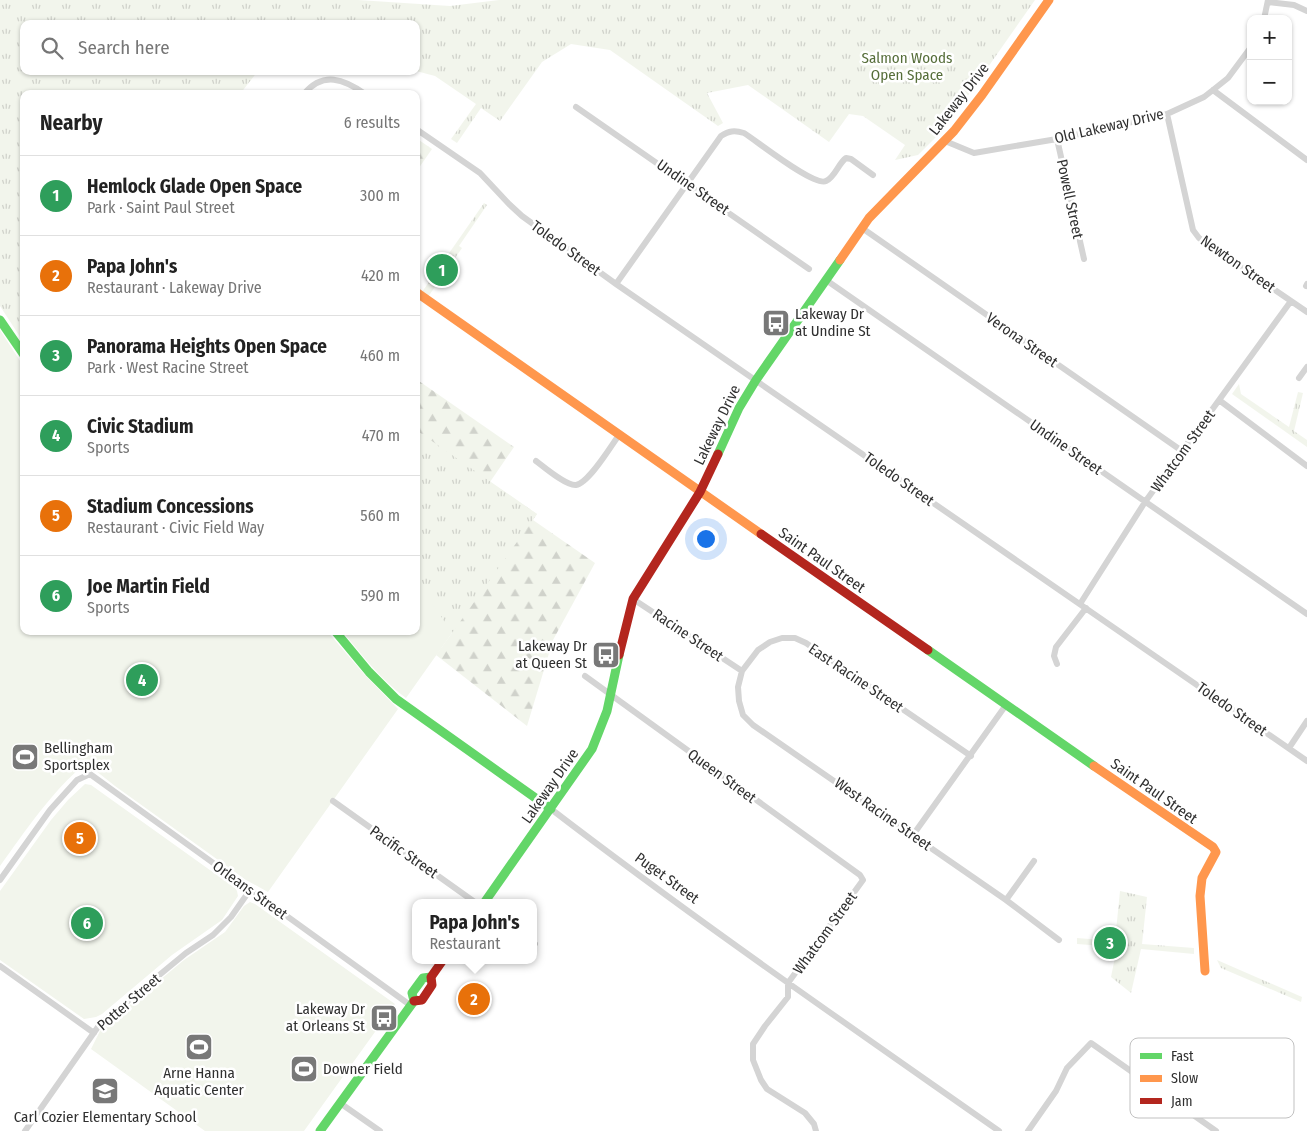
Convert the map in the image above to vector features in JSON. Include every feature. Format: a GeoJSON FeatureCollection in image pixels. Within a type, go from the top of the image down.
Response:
{"type":"FeatureCollection","features":[{"type":"Feature","properties":{"kind":"street","name":"Lakeway Drive"},"geometry":{"type":"LineString","coordinates":[[487,899],[591,752],[602,727],[611,696],[633,599],[700,492],[739,408],[756,380],[862,228],[890,194],[945,141],[968,113],[1049,0]]}},
{"type":"Feature","properties":{"kind":"street"},"geometry":{"type":"LineString","coordinates":[[1265,15],[1268,1],[1294,5],[1307,11]]}},
{"type":"Feature","properties":{"kind":"street","name":"Old Lakeway Drive"},"geometry":{"type":"LineString","coordinates":[[945,141],[974,153],[1057,139],[1167,114],[1213,90],[1228,78],[1247,52]]}},
{"type":"Feature","properties":{"kind":"street"},"geometry":{"type":"LineString","coordinates":[[309,90],[318,82],[338,80],[350,84],[359,90]]}},
{"type":"Feature","properties":{"kind":"street"},"geometry":{"type":"LineString","coordinates":[[1213,90],[1307,160]]}},
{"type":"Feature","properties":{"kind":"street","name":"Undine Street"},"geometry":{"type":"LineString","coordinates":[[576,107],[809,269]]}},
{"type":"Feature","properties":{"kind":"street","name":"Newton Street"},"geometry":{"type":"LineString","coordinates":[[1167,114],[1193,230],[1199,238],[1307,312]]}},
{"type":"Feature","properties":{"kind":"street"},"geometry":{"type":"LineString","coordinates":[[616,284],[721,136],[728,132],[736,130],[744,133],[801,173],[820,182],[826,182],[846,158],[873,176]]}},
{"type":"Feature","properties":{"kind":"street","name":"Toledo Street"},"geometry":{"type":"LineString","coordinates":[[420,132],[480,173],[497,189],[508,204],[522,216],[616,284],[1307,761]]}},
{"type":"Feature","properties":{"kind":"street","name":"Powell Street"},"geometry":{"type":"LineString","coordinates":[[1057,139],[1084,260]]}},
{"type":"Feature","properties":{"kind":"street","name":"Verona Street"},"geometry":{"type":"LineString","coordinates":[[862,228],[1182,451]]}},
{"type":"Feature","properties":{"kind":"street","name":"Undine Street"},"geometry":{"type":"LineString","coordinates":[[826,280],[1307,614]]}},
{"type":"Feature","properties":{"kind":"street","name":"Saint Paul Street"},"geometry":{"type":"LineString","coordinates":[[420,295],[700,492],[1213,848],[1216,852],[1202,878],[1200,896],[1205,971]]}},
{"type":"Feature","properties":{"kind":"street","name":"Whatcom Street"},"geometry":{"type":"LineString","coordinates":[[1057,664],[1054,656],[1056,647],[1083,606],[1145,502],[1291,301]]}},
{"type":"Feature","properties":{"kind":"street"},"geometry":{"type":"LineString","coordinates":[[0,320],[20,349]]}},
{"type":"Feature","properties":{"kind":"street"},"geometry":{"type":"LineString","coordinates":[[1299,378],[1307,367]]}},
{"type":"Feature","properties":{"kind":"street"},"geometry":{"type":"LineString","coordinates":[[1219,400],[1307,466]]}},
{"type":"Feature","properties":{"kind":"street"},"geometry":{"type":"LineString","coordinates":[[536,461],[567,483],[576,485],[585,481],[619,435]]}},
{"type":"Feature","properties":{"kind":"street","name":"Racine Street"},"geometry":{"type":"LineString","coordinates":[[633,599],[742,671]]}},
{"type":"Feature","properties":{"kind":"street","name":"Puget Street"},"geometry":{"type":"LineString","coordinates":[[338,635],[369,672],[396,699],[551,809],[788,983],[999,1131]]}},
{"type":"Feature","properties":{"kind":"street","name":"East Racine Street"},"geometry":{"type":"LineString","coordinates":[[742,671],[758,650],[770,642],[782,638],[795,638],[806,643],[970,756]]}},
{"type":"Feature","properties":{"kind":"street","name":"West Racine Street"},"geometry":{"type":"LineString","coordinates":[[742,671],[738,687],[739,701],[743,715],[753,725],[1006,900],[1059,940]]}},
{"type":"Feature","properties":{"kind":"street","name":"Queen Street"},"geometry":{"type":"LineString","coordinates":[[584,676],[860,875]]}},
{"type":"Feature","properties":{"kind":"street"},"geometry":{"type":"LineString","coordinates":[[913,835],[1006,705]]}},
{"type":"Feature","properties":{"kind":"street"},"geometry":{"type":"LineString","coordinates":[[1289,748],[1307,721]]}},
{"type":"Feature","properties":{"kind":"street","name":"Orleans Street"},"geometry":{"type":"LineString","coordinates":[[0,880],[50,810],[77,780],[90,774],[250,890],[412,1003]]}},
{"type":"Feature","properties":{"kind":"street","name":"Pacific Street"},"geometry":{"type":"LineString","coordinates":[[333,801],[470,899]]}},
{"type":"Feature","properties":{"kind":"street"},"geometry":{"type":"LineString","coordinates":[[1006,900],[1034,861]]}},
{"type":"Feature","properties":{"kind":"street","name":"Whatcom Street"},"geometry":{"type":"LineString","coordinates":[[816,1131],[814,1124],[805,1113],[767,1089],[753,1060],[753,1044],[788,997],[788,983],[863,880],[860,875]]}},
{"type":"Feature","properties":{"kind":"street","name":"Potter Street"},"geometry":{"type":"LineString","coordinates":[[25,1131],[100,1024],[186,953],[213,935],[231,917],[250,890]]}},
{"type":"Feature","properties":{"kind":"street"},"geometry":{"type":"LineString","coordinates":[[320,1131],[412,1003],[412,993],[423,978],[431,977],[440,964]]}},
{"type":"Feature","properties":{"kind":"street"},"geometry":{"type":"LineString","coordinates":[[0,966],[94,1033]]}},
{"type":"Feature","properties":{"kind":"street"},"geometry":{"type":"LineString","coordinates":[[1028,1131],[1056,1091],[1068,1068],[1091,1043],[1130,1070]]}},
{"type":"Feature","properties":{"kind":"street"},"geometry":{"type":"LineString","coordinates":[[340,1103],[380,1131]]}},
{"type":"Feature","properties":{"kind":"street"},"geometry":{"type":"LineString","coordinates":[[1198,1118],[1216,1131]]}},
{"type":"Feature","properties":{"kind":"green space","name":"Salmon Woods Open Space"},"geometry":{"type":"Polygon","coordinates":[[[0,0],[358,0],[450,6],[499,0],[1035,0],[946,127],[918,155],[895,160],[905,145],[863,116],[849,114],[829,142],[748,85],[707,93],[723,123],[718,126],[610,50],[571,44],[542,62],[500,121],[481,108],[457,143],[451,139],[476,104],[435,76],[420,72],[420,20],[20,20],[20,75],[255,75],[243,90],[20,90],[20,337],[0,306],[0,0]]]}},
{"type":"Feature","properties":{"kind":"green space"},"geometry":{"type":"Polygon","coordinates":[[[420,141],[432,149],[420,166],[420,141]]]}},
{"type":"Feature","properties":{"kind":"green space"},"geometry":{"type":"Polygon","coordinates":[[[484,203],[487,205],[459,246],[462,248],[428,297],[422,292],[484,203]]]}},
{"type":"Feature","properties":{"kind":"green space"},"geometry":{"type":"Polygon","coordinates":[[[0,330],[20,361],[20,635],[330,635],[364,674],[398,709],[268,892],[246,880],[86,763],[51,798],[0,866],[0,330]]]}},
{"type":"Feature","properties":{"kind":"green space"},"geometry":{"type":"Polygon","coordinates":[[[420,382],[514,447],[490,482],[537,514],[533,520],[595,563],[553,640],[527,726],[436,655],[452,633],[420,605],[420,382]]]}},
{"type":"Feature","properties":{"kind":"green space"},"geometry":{"type":"Polygon","coordinates":[[[1239,384],[1241,394],[1289,427],[1298,392],[1303,393],[1294,431],[1307,440],[1307,447],[1232,394],[1239,384]]]}},
{"type":"Feature","properties":{"kind":"green space"},"geometry":{"type":"Polygon","coordinates":[[[420,433],[537,514],[452,633],[420,586],[420,433]]]}},
{"type":"Feature","properties":{"kind":"green space"},"geometry":{"type":"Polygon","coordinates":[[[420,586],[452,633],[406,698],[364,658],[345,635],[420,635],[420,586]]]}},
{"type":"Feature","properties":{"kind":"green space"},"geometry":{"type":"Polygon","coordinates":[[[85,784],[91,785],[235,888],[238,896],[222,920],[172,955],[102,1014],[84,1019],[0,960],[0,891],[51,820],[85,784]]]}},
{"type":"Feature","properties":{"kind":"green space"},"geometry":{"type":"Polygon","coordinates":[[[1120,891],[1147,897],[1142,944],[1194,948],[1194,954],[1141,949],[1131,993],[1111,977],[1117,947],[1077,944],[1077,938],[1115,941],[1120,891]]]}},
{"type":"Feature","properties":{"kind":"green space"},"geometry":{"type":"Polygon","coordinates":[[[250,902],[395,1004],[304,1131],[205,1131],[91,1049],[101,1029],[184,960],[225,932],[244,906],[250,902]]]}},
{"type":"Feature","properties":{"kind":"green space"},"geometry":{"type":"Polygon","coordinates":[[[1217,960],[1302,997],[1301,1002],[1221,968],[1217,960]]]}},
{"type":"Feature","properties":{"kind":"traffic: fast"},"geometry":{"type":"LineString","coordinates":[[718,454],[739,408],[756,380],[840,260]]}},
{"type":"Feature","properties":{"kind":"traffic: fast"},"geometry":{"type":"LineString","coordinates":[[0,320],[20,349]]}},
{"type":"Feature","properties":{"kind":"traffic: fast"},"geometry":{"type":"LineString","coordinates":[[338,635],[369,672],[396,699],[551,809]]}},
{"type":"Feature","properties":{"kind":"traffic: fast"},"geometry":{"type":"LineString","coordinates":[[928,650],[1094,766]]}},
{"type":"Feature","properties":{"kind":"traffic: fast"},"geometry":{"type":"LineString","coordinates":[[487,899],[592,749],[607,711],[619,655]]}},
{"type":"Feature","properties":{"kind":"traffic: fast"},"geometry":{"type":"LineString","coordinates":[[320,1131],[414,1001],[412,993],[423,978],[431,977]]}},
{"type":"Feature","properties":{"kind":"traffic: slow"},"geometry":{"type":"LineString","coordinates":[[840,260],[869,218],[954,131],[982,95],[1049,0]]}},
{"type":"Feature","properties":{"kind":"traffic: slow"},"geometry":{"type":"LineString","coordinates":[[420,295],[761,534]]}},
{"type":"Feature","properties":{"kind":"traffic: slow"},"geometry":{"type":"LineString","coordinates":[[1094,766],[1213,847],[1216,852],[1202,878],[1200,896],[1205,971]]}},
{"type":"Feature","properties":{"kind":"traffic: jam"},"geometry":{"type":"LineString","coordinates":[[619,655],[633,599],[700,492],[718,454]]}},
{"type":"Feature","properties":{"kind":"traffic: jam"},"geometry":{"type":"LineString","coordinates":[[761,534],[928,650]]}},
{"type":"Feature","properties":{"kind":"traffic: jam"},"geometry":{"type":"LineString","coordinates":[[414,1001],[422,1000],[432,985],[431,977],[440,964]]}},
{"type":"Feature","properties":{"kind":"place","name":"Hemlock Glade Open Space"},"geometry":{"type":"Point","coordinates":[442,270]}},
{"type":"Feature","properties":{"kind":"place","name":"Lakeway Dr at Undine St"},"geometry":{"type":"Point","coordinates":[776,323]}},
{"type":"Feature","properties":{"kind":"place","name":"Lakeway Dr at Queen St"},"geometry":{"type":"Point","coordinates":[606,655]}},
{"type":"Feature","properties":{"kind":"place","name":"Civic Stadium"},"geometry":{"type":"Point","coordinates":[142,680]}},
{"type":"Feature","properties":{"kind":"place","name":"Bellingham Sportsplex"},"geometry":{"type":"Point","coordinates":[25,757]}},
{"type":"Feature","properties":{"kind":"place","name":"Stadium Concessions"},"geometry":{"type":"Point","coordinates":[80,838]}},
{"type":"Feature","properties":{"kind":"place","name":"Joe Martin Field"},"geometry":{"type":"Point","coordinates":[87,923]}},
{"type":"Feature","properties":{"kind":"place","name":"Panorama Heights Open Space"},"geometry":{"type":"Point","coordinates":[1110,943]}},
{"type":"Feature","properties":{"kind":"place","name":"Papa John's"},"geometry":{"type":"Point","coordinates":[474,999]}},
{"type":"Feature","properties":{"kind":"place","name":"Lakeway Dr at Orleans St"},"geometry":{"type":"Point","coordinates":[384,1018]}},
{"type":"Feature","properties":{"kind":"place","name":"Arne Hanna Aquatic Center"},"geometry":{"type":"Point","coordinates":[199,1047]}},
{"type":"Feature","properties":{"kind":"place","name":"Downer Field"},"geometry":{"type":"Point","coordinates":[304,1069]}},
{"type":"Feature","properties":{"kind":"place","name":"Carl Cozier Elementary School"},"geometry":{"type":"Point","coordinates":[105,1091]}}]}
